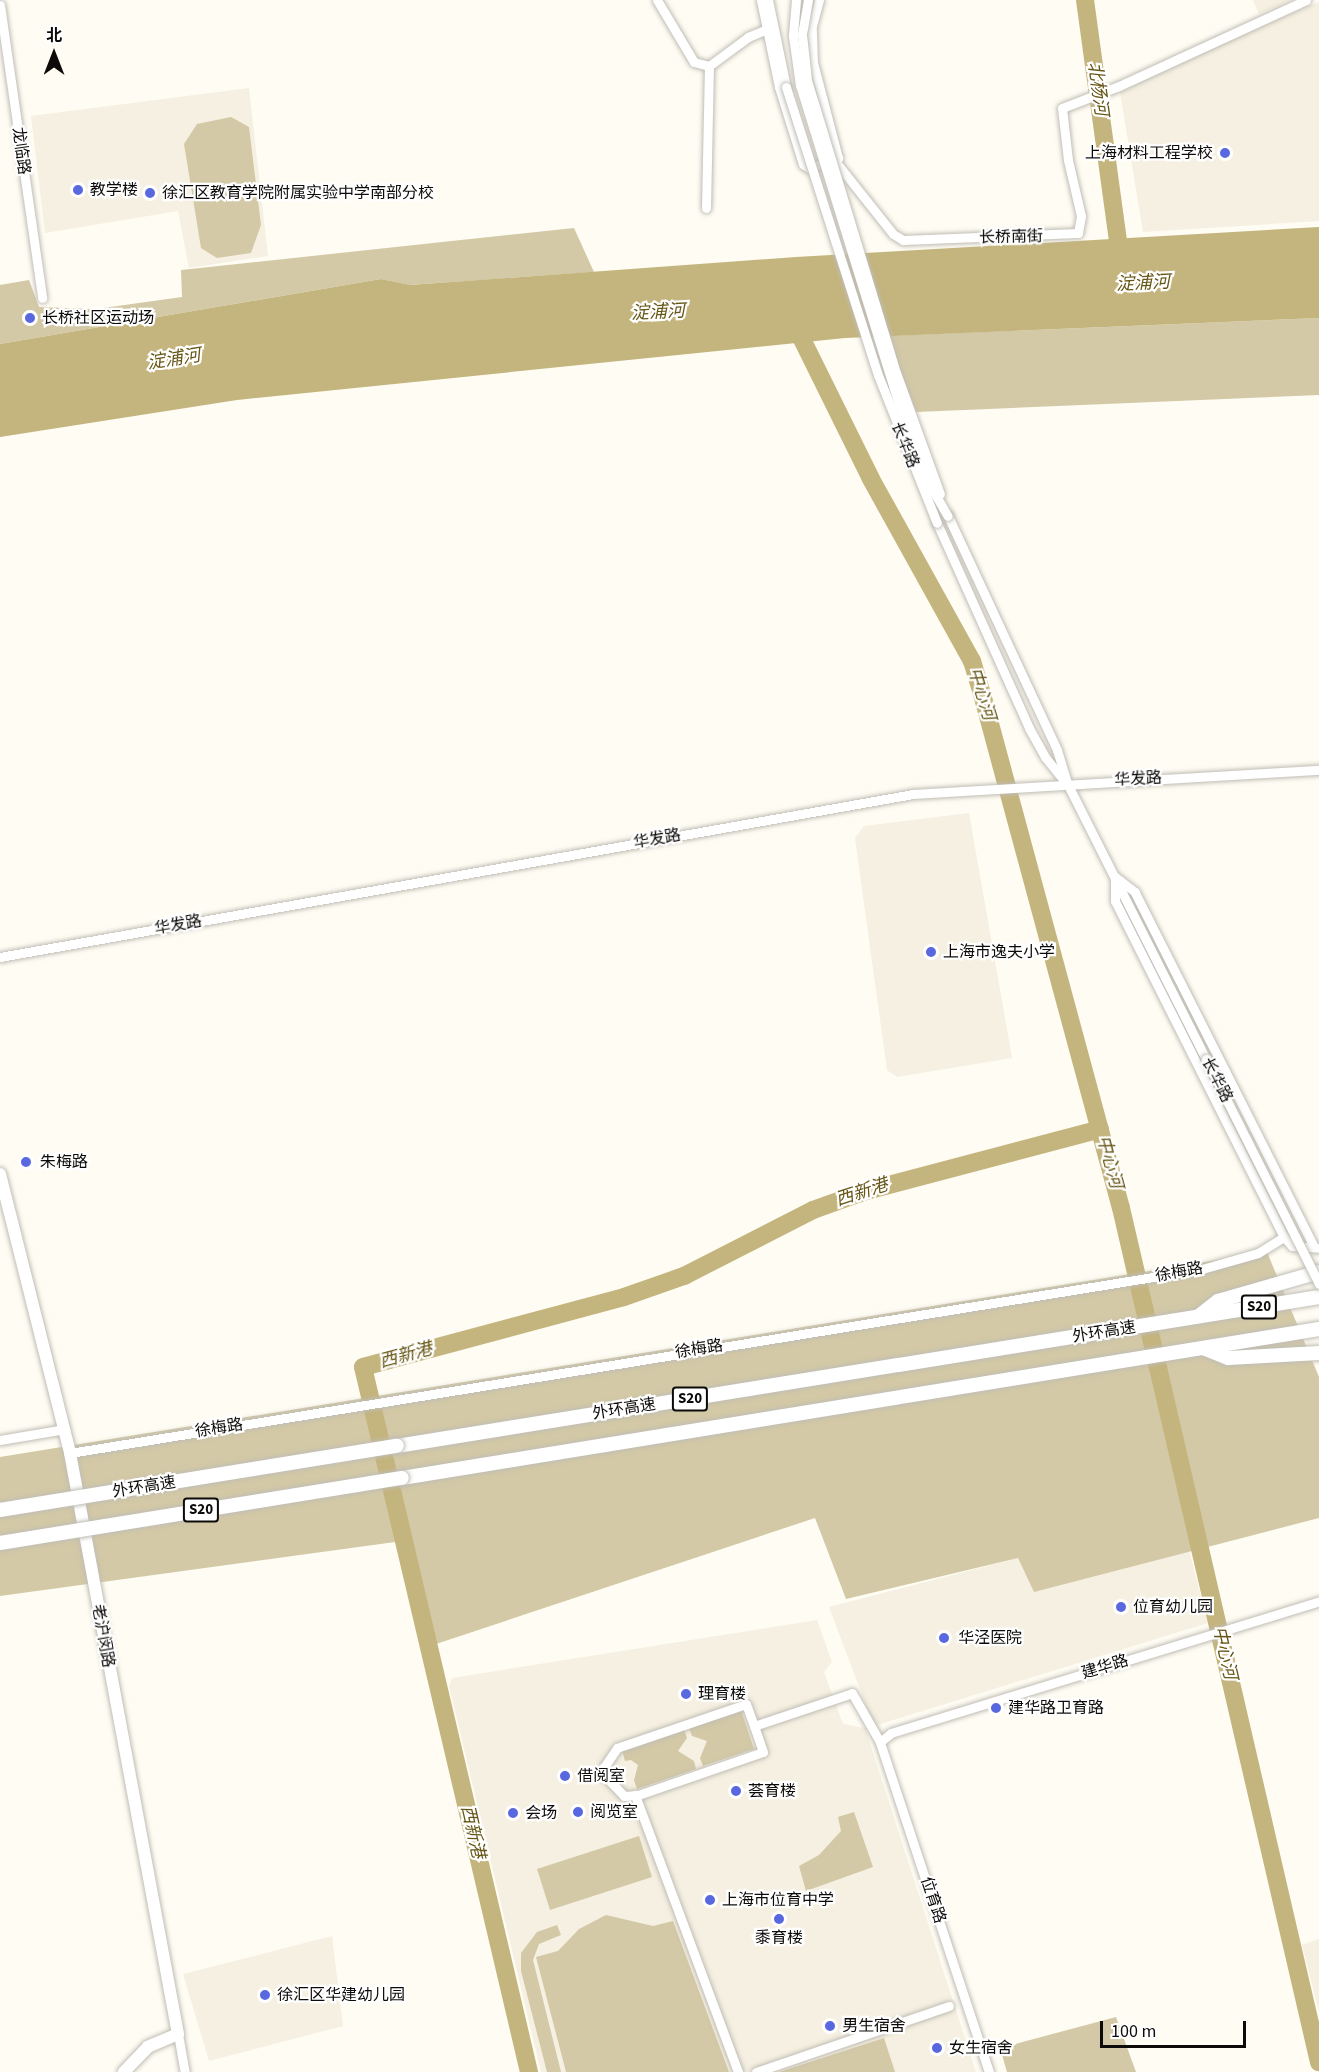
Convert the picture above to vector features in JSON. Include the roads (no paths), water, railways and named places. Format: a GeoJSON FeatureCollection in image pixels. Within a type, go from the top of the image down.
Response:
{"type":"FeatureCollection","features":[{"type":"Feature","properties":{"kind":"highway"},"geometry":{"type":"LineString","coordinates":[[1199,1316],[1218,1301],[1319,1272]]}},
{"type":"Feature","properties":{"kind":"highway","name":"外环高速"},"geometry":{"type":"LineString","coordinates":[[0,1510],[1319,1297]]}},
{"type":"Feature","properties":{"kind":"highway","name":"外环高速"},"geometry":{"type":"LineString","coordinates":[[0,1543],[1319,1329]]}},
{"type":"Feature","properties":{"kind":"highway"},"geometry":{"type":"LineString","coordinates":[[1202,1348],[1228,1358],[1319,1353]]}},
{"type":"Feature","properties":{"kind":"main road","name":"老沪闵路"},"geometry":{"type":"LineString","coordinates":[[0,1174],[70,1453],[178,2034]]}},
{"type":"Feature","properties":{"kind":"main road"},"geometry":{"type":"LineString","coordinates":[[124,2072],[148,2047],[178,2034]]}},
{"type":"Feature","properties":{"kind":"street"},"geometry":{"type":"LineString","coordinates":[[657,0],[694,62],[709,66]]}},
{"type":"Feature","properties":{"kind":"street"},"geometry":{"type":"LineString","coordinates":[[761,0],[779,87],[803,164],[809,168],[835,161],[838,154],[813,63],[812,26],[819,0]]}},
{"type":"Feature","properties":{"kind":"street","name":"长华路"},"geometry":{"type":"LineString","coordinates":[[768,0],[786,87],[878,375],[937,523],[1029,728],[1045,758],[1067,783]]}},
{"type":"Feature","properties":{"kind":"street","name":"长华路"},"geometry":{"type":"LineString","coordinates":[[796,0],[793,36],[800,85],[899,404],[928,482],[948,516]]}},
{"type":"Feature","properties":{"kind":"street","name":"长华路"},"geometry":{"type":"LineString","coordinates":[[808,0],[802,34],[807,80],[891,357],[948,516],[1057,750],[1067,783],[1319,1284]]}},
{"type":"Feature","properties":{"kind":"street","name":"长桥南街"},"geometry":{"type":"LineString","coordinates":[[835,161],[893,234],[903,240],[1069,236],[1078,233],[1082,223],[1062,108],[1112,89],[1306,0]]}},
{"type":"Feature","properties":{"kind":"street","name":"龙临路"},"geometry":{"type":"LineString","coordinates":[[0,5],[42,298]]}},
{"type":"Feature","properties":{"kind":"street"},"geometry":{"type":"LineString","coordinates":[[709,66],[748,37],[767,29]]}},
{"type":"Feature","properties":{"kind":"street"},"geometry":{"type":"LineString","coordinates":[[706,207],[709,66]]}},
{"type":"Feature","properties":{"kind":"street","name":"华发路"},"geometry":{"type":"LineString","coordinates":[[0,957],[876,800],[981,787],[1319,770]]}},
{"type":"Feature","properties":{"kind":"street","name":"长华路"},"geometry":{"type":"LineString","coordinates":[[1115,877],[1115,901],[1284,1237]]}},
{"type":"Feature","properties":{"kind":"street","name":"长华路"},"geometry":{"type":"LineString","coordinates":[[1115,877],[1135,892],[1316,1247]]}},
{"type":"Feature","properties":{"kind":"street"},"geometry":{"type":"LineString","coordinates":[[1284,1237],[1292,1246],[1316,1247]]}},
{"type":"Feature","properties":{"kind":"street","name":"徐梅路"},"geometry":{"type":"LineString","coordinates":[[70,1453],[1162,1275],[1258,1253],[1284,1237]]}},
{"type":"Feature","properties":{"kind":"street"},"geometry":{"type":"LineString","coordinates":[[0,1440],[65,1429]]}},
{"type":"Feature","properties":{"kind":"street","name":"建华路"},"geometry":{"type":"LineString","coordinates":[[880,1742],[891,1733],[1319,1601]]}},
{"type":"Feature","properties":{"kind":"street","name":"位育路"},"geometry":{"type":"LineString","coordinates":[[754,1726],[852,1693],[880,1742],[989,2072]]}},
{"type":"Feature","properties":{"kind":"street"},"geometry":{"type":"LineString","coordinates":[[746,1704],[754,1726],[763,1752],[635,1795],[624,1796],[615,1790],[604,1775],[604,1767],[617,1748],[746,1704]]}},
{"type":"Feature","properties":{"kind":"street"},"geometry":{"type":"LineString","coordinates":[[635,1795],[738,2072]]}},
{"type":"Feature","properties":{"kind":"street"},"geometry":{"type":"LineString","coordinates":[[756,2072],[949,2006]]}},
{"type":"Feature","properties":{"kind":"street"},"geometry":{"type":"LineString","coordinates":[[178,2034],[185,2072]]}},
{"type":"Feature","properties":{"kind":"water","name":"淀浦河"},"geometry":{"type":"Polygon","coordinates":[[[1319,227],[1319,318],[845,338],[237,400],[0,437],[0,344],[381,279],[410,285],[796,257],[1319,227]]]}},
{"type":"Feature","properties":{"kind":"waterway","name":"北杨河"},"geometry":{"type":"LineString","coordinates":[[1085,0],[1121,263]]}},
{"type":"Feature","properties":{"kind":"waterway","name":"中心河"},"geometry":{"type":"LineString","coordinates":[[793,321],[871,479],[972,661],[982,694],[1121,1208],[1319,2062]]}},
{"type":"Feature","properties":{"kind":"waterway","name":"西新港"},"geometry":{"type":"LineString","coordinates":[[529,2072],[363,1367],[624,1297],[684,1276],[813,1210],[866,1191],[1100,1129]]}},
{"type":"Feature","properties":{"kind":"place","name":"上海材料工程学校"},"geometry":{"type":"Point","coordinates":[1225,153]}},
{"type":"Feature","properties":{"kind":"place","name":"教学楼"},"geometry":{"type":"Point","coordinates":[78,190]}},
{"type":"Feature","properties":{"kind":"place","name":"徐汇区教育学院附属实验中学南部分校"},"geometry":{"type":"Point","coordinates":[150,193]}},
{"type":"Feature","properties":{"kind":"place","name":"长桥社区运动场"},"geometry":{"type":"Point","coordinates":[30,318]}},
{"type":"Feature","properties":{"kind":"place","name":"上海市逸夫小学"},"geometry":{"type":"Point","coordinates":[931,952]}},
{"type":"Feature","properties":{"kind":"place","name":"朱梅路"},"geometry":{"type":"Point","coordinates":[26,1162]}},
{"type":"Feature","properties":{"kind":"place","name":"位育幼儿园"},"geometry":{"type":"Point","coordinates":[1121,1607]}},
{"type":"Feature","properties":{"kind":"place","name":"华泾医院"},"geometry":{"type":"Point","coordinates":[944,1638]}},
{"type":"Feature","properties":{"kind":"place","name":"理育楼"},"geometry":{"type":"Point","coordinates":[686,1694]}},
{"type":"Feature","properties":{"kind":"place","name":"建华路卫育路"},"geometry":{"type":"Point","coordinates":[996,1708]}},
{"type":"Feature","properties":{"kind":"place","name":"借阅室"},"geometry":{"type":"Point","coordinates":[565,1776]}},
{"type":"Feature","properties":{"kind":"place","name":"荟育楼"},"geometry":{"type":"Point","coordinates":[736,1791]}},
{"type":"Feature","properties":{"kind":"place","name":"阅览室"},"geometry":{"type":"Point","coordinates":[578,1812]}},
{"type":"Feature","properties":{"kind":"place","name":"会场"},"geometry":{"type":"Point","coordinates":[513,1813]}},
{"type":"Feature","properties":{"kind":"place","name":"上海市位育中学"},"geometry":{"type":"Point","coordinates":[710,1900]}},
{"type":"Feature","properties":{"kind":"place","name":"黍育楼"},"geometry":{"type":"Point","coordinates":[779,1919]}},
{"type":"Feature","properties":{"kind":"place","name":"徐汇区华建幼儿园"},"geometry":{"type":"Point","coordinates":[265,1995]}},
{"type":"Feature","properties":{"kind":"place","name":"男生宿舍"},"geometry":{"type":"Point","coordinates":[830,2026]}},
{"type":"Feature","properties":{"kind":"place","name":"女生宿舍"},"geometry":{"type":"Point","coordinates":[937,2048]}}]}
